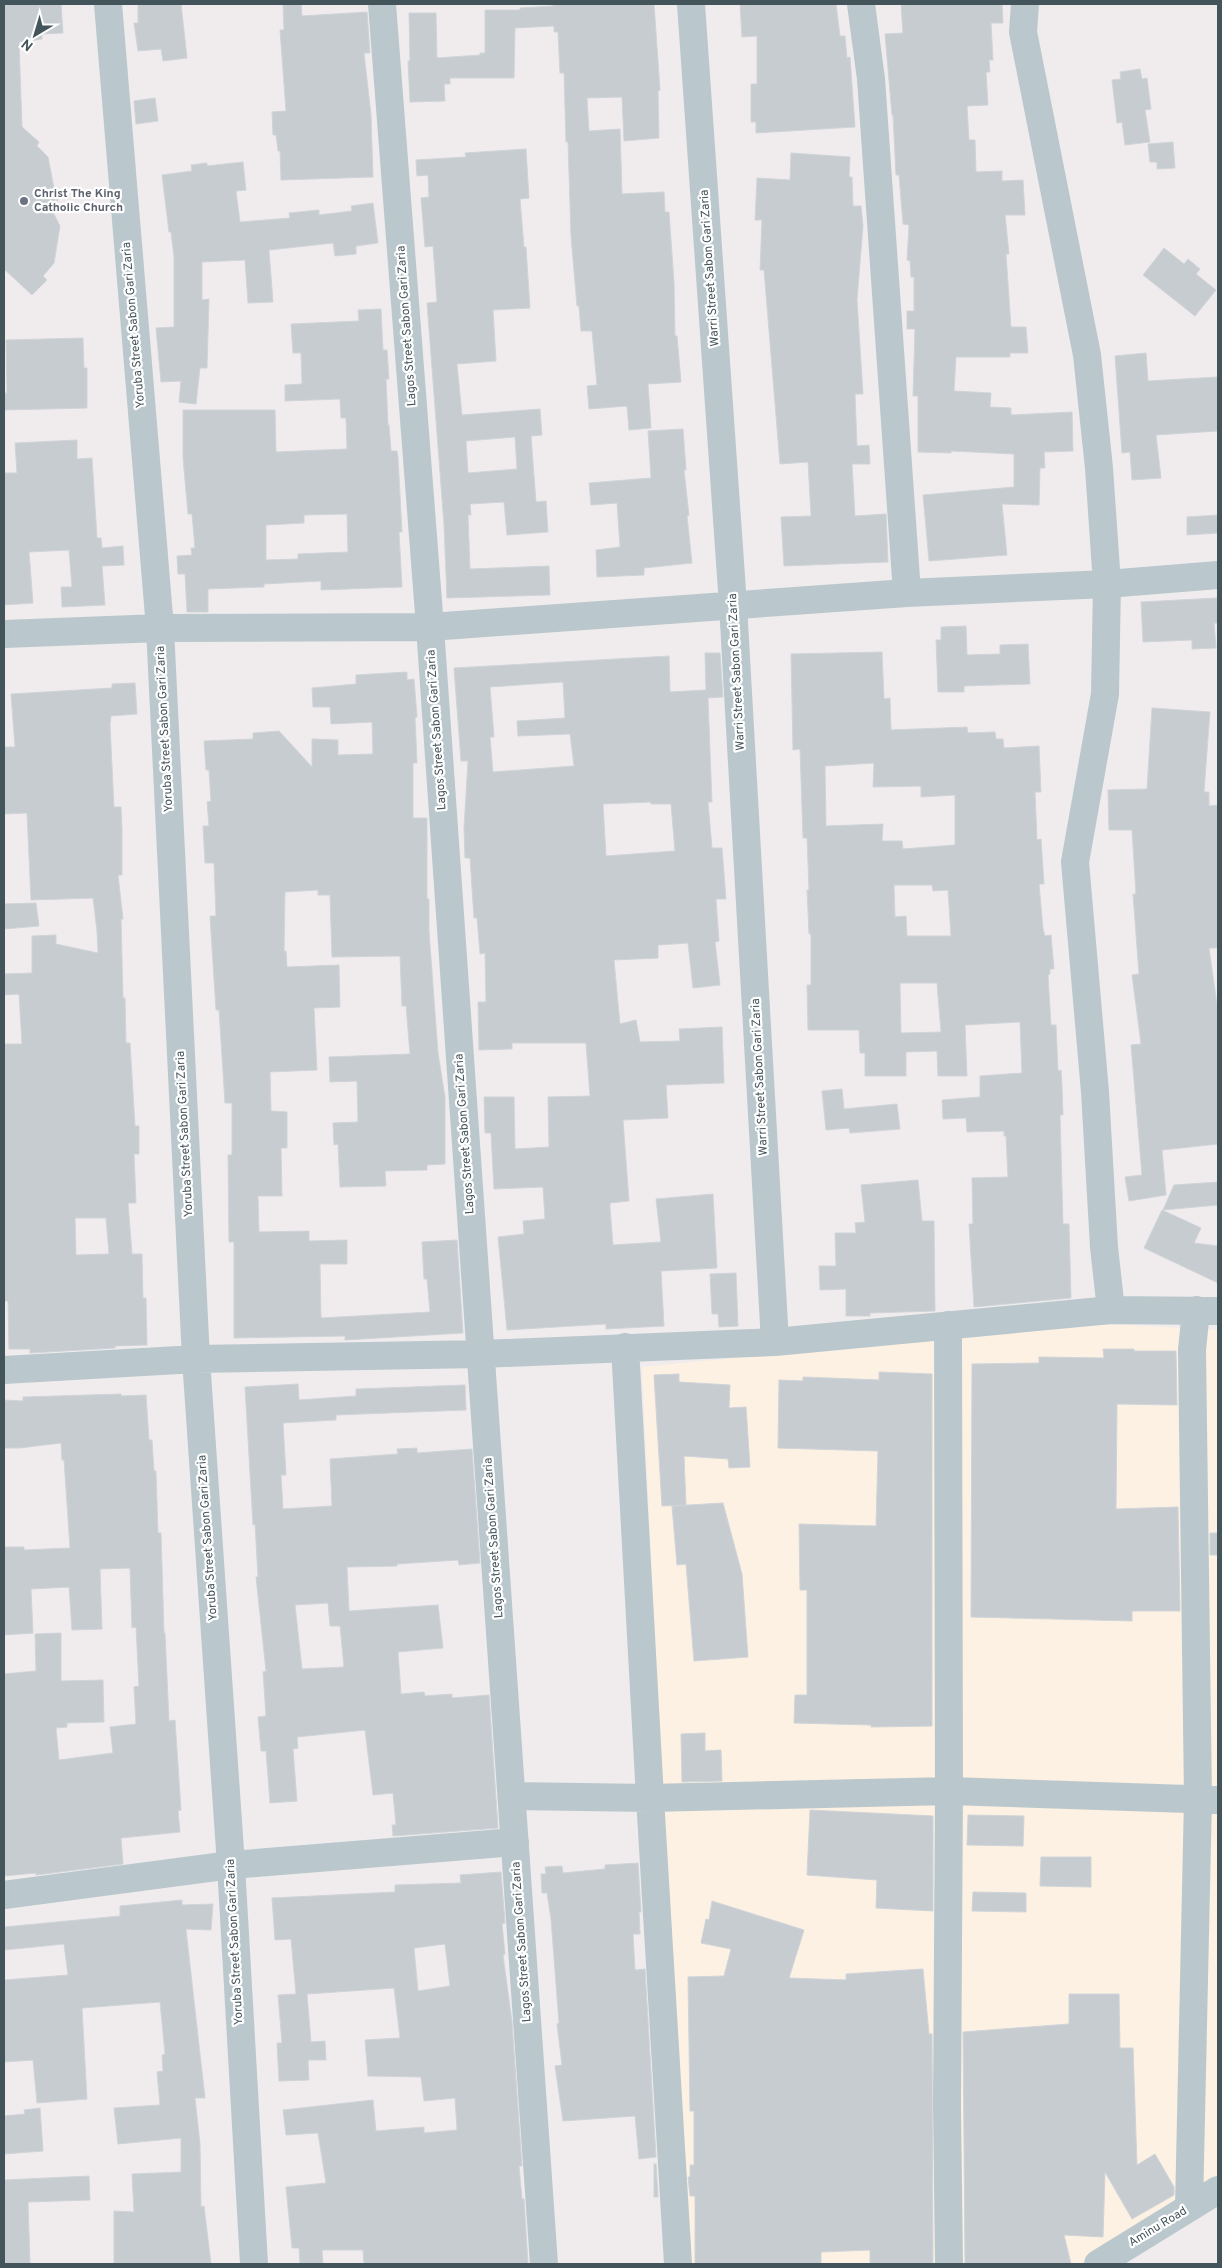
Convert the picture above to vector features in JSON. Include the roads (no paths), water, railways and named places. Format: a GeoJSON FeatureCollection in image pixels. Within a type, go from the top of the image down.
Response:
{"type":"FeatureCollection","features":[{"type":"Feature","properties":{"kind":"street","name":"Yoruba Street Sabon Gari Zaria"},"geometry":{"type":"LineString","coordinates":[[108,4],[160,628],[196,1359],[231,1865],[254,2264]]}},
{"type":"Feature","properties":{"kind":"street","name":"Lagos Street Sabon Gari Zaria"},"geometry":{"type":"LineString","coordinates":[[382,4],[430,627],[544,2264]]}},
{"type":"Feature","properties":{"kind":"street","name":"Warri Street Sabon Gari Zaria"},"geometry":{"type":"LineString","coordinates":[[691,4],[733,605],[775,1342]]}},
{"type":"Feature","properties":{"kind":"street"},"geometry":{"type":"LineString","coordinates":[[861,4],[871,79],[907,593]]}},
{"type":"Feature","properties":{"kind":"street"},"geometry":{"type":"LineString","coordinates":[[1025,4],[1023,32],[1087,355],[1099,468],[1106,584],[1105,694],[1075,862],[1095,1092],[1104,1247],[1111,1310]]}},
{"type":"Feature","properties":{"kind":"street"},"geometry":{"type":"LineString","coordinates":[[4,634],[160,628],[430,627],[907,593],[1106,584],[1218,575]]}},
{"type":"Feature","properties":{"kind":"street"},"geometry":{"type":"LineString","coordinates":[[4,1370],[196,1359],[481,1354],[775,1342],[1111,1310],[1207,1310],[1192,1350],[1208,1799],[1189,2208]]}},
{"type":"Feature","properties":{"kind":"street"},"geometry":{"type":"LineString","coordinates":[[948,1325],[949,1791],[947,2105],[949,2264]]}},
{"type":"Feature","properties":{"kind":"street"},"geometry":{"type":"LineString","coordinates":[[625,1347],[678,2264]]}},
{"type":"Feature","properties":{"kind":"street"},"geometry":{"type":"LineString","coordinates":[[512,1796],[650,1798],[949,1791],[1208,1799]]}},
{"type":"Feature","properties":{"kind":"street"},"geometry":{"type":"LineString","coordinates":[[4,1895],[231,1865],[515,1842]]}},
{"type":"Feature","properties":{"kind":"street","name":"Aminu Road"},"geometry":{"type":"LineString","coordinates":[[1098,2264],[1218,2190]]}},
{"type":"Feature","properties":{"kind":"place","name":"Christ The King Catholic Church"},"geometry":{"type":"Point","coordinates":[24,201]}}]}
